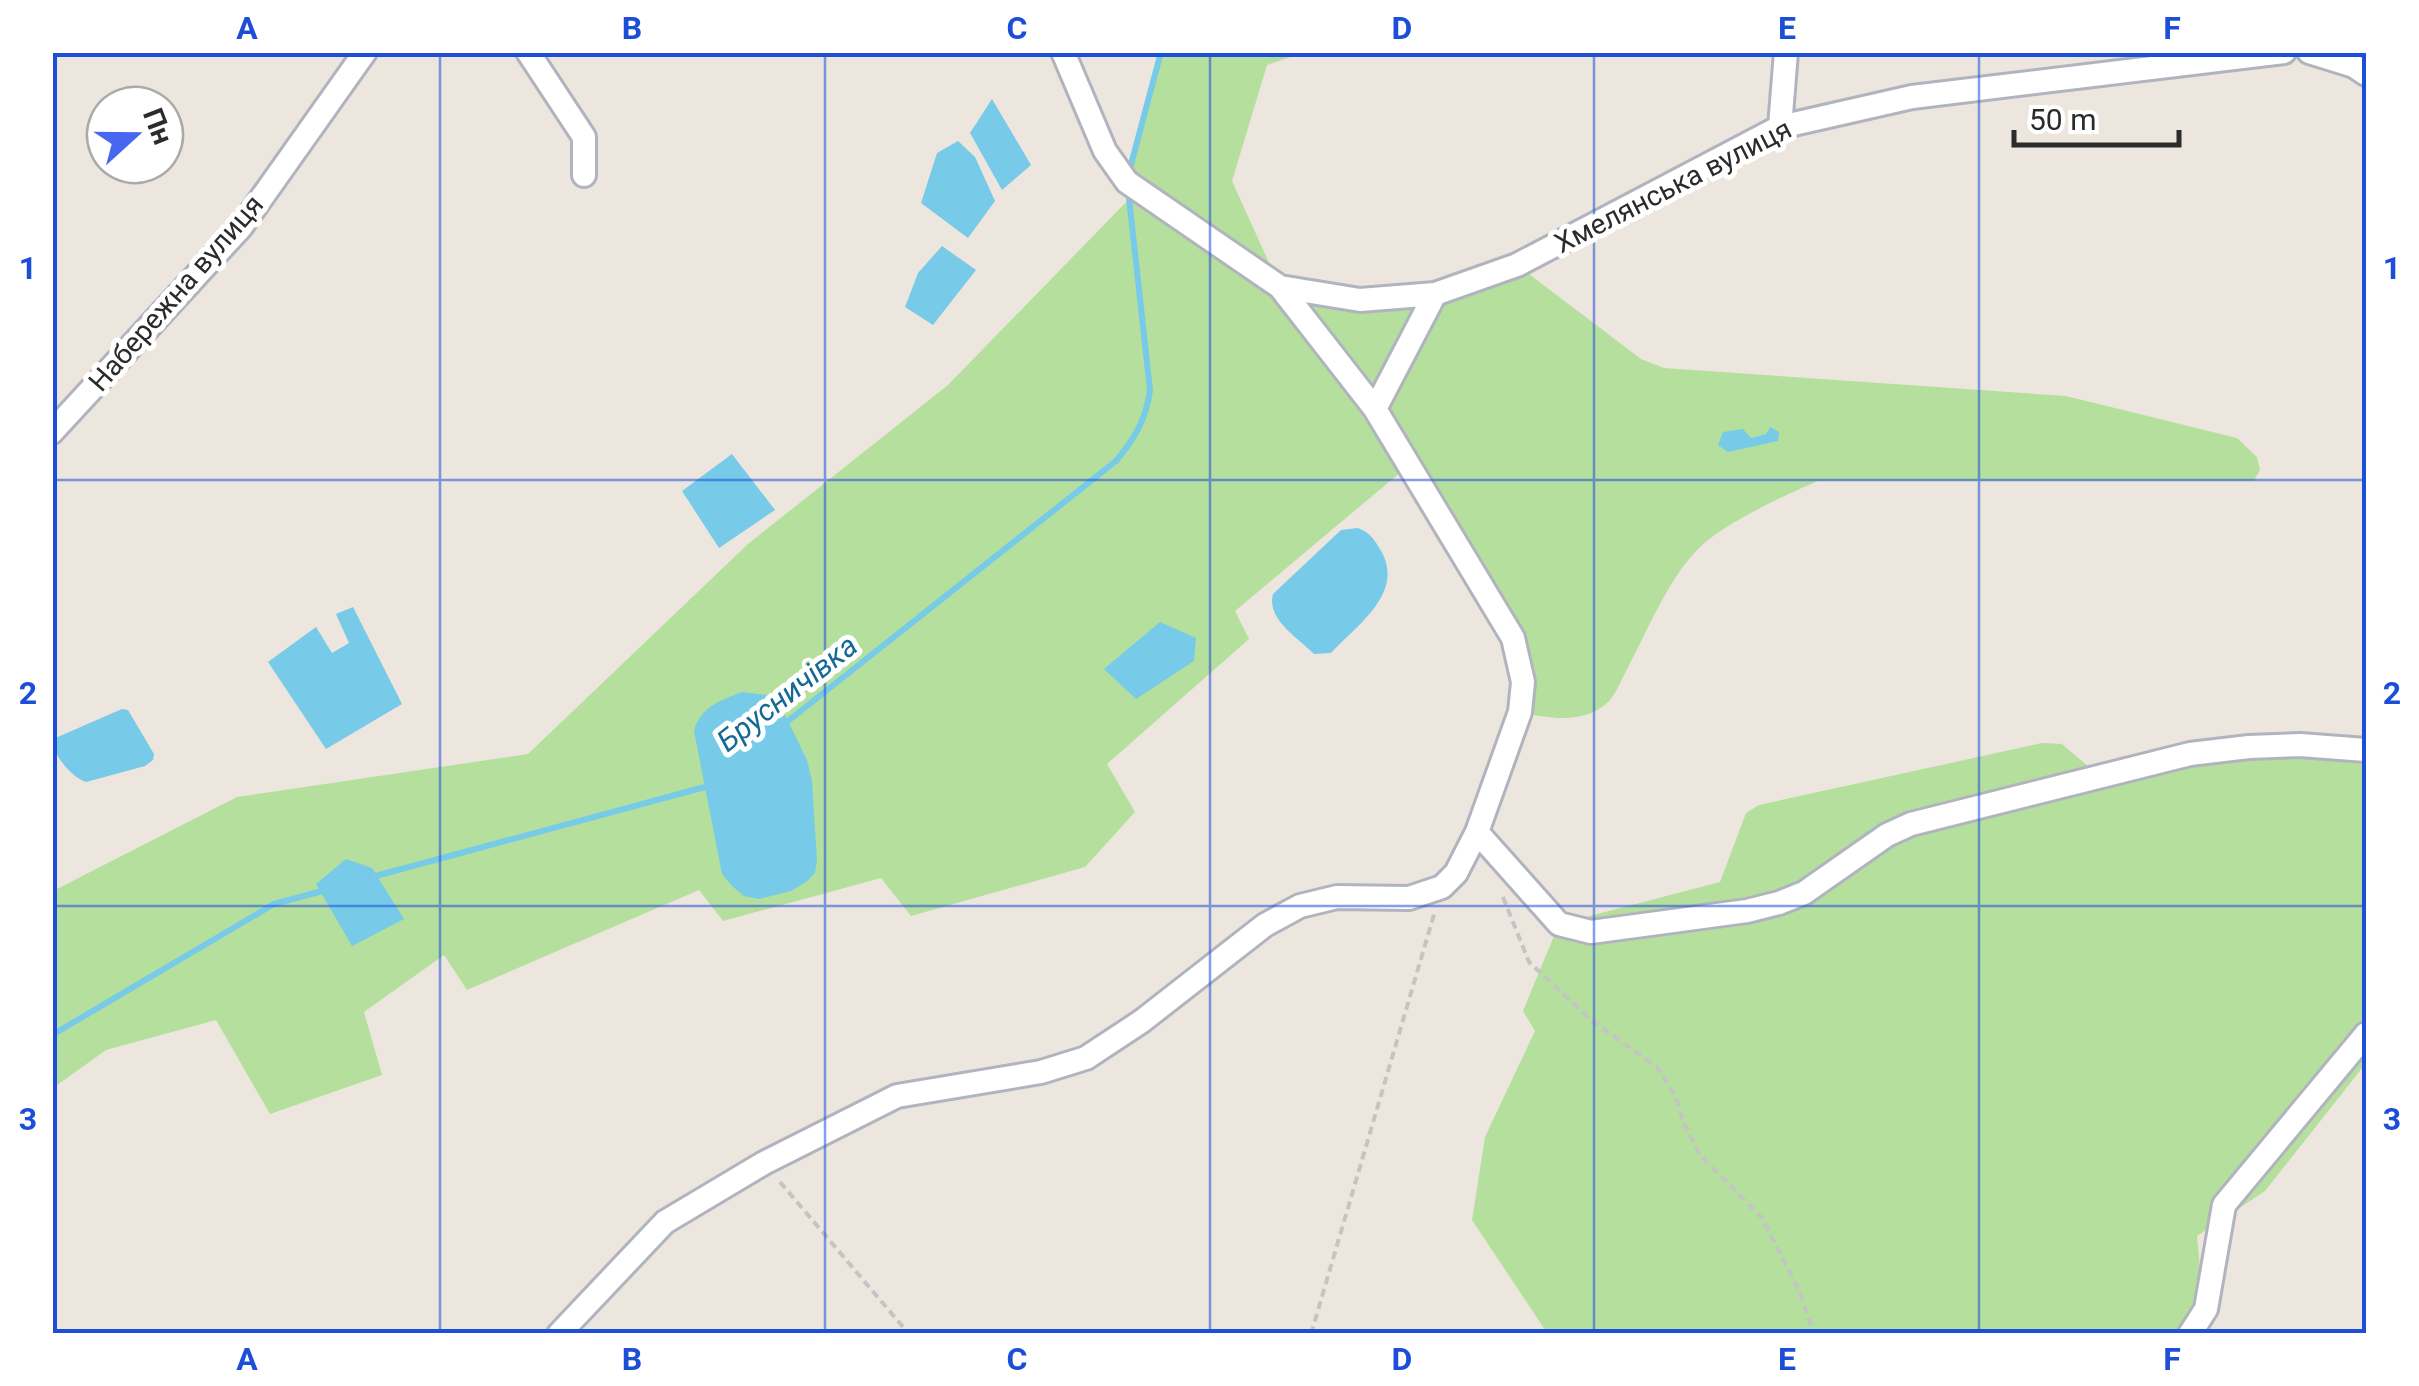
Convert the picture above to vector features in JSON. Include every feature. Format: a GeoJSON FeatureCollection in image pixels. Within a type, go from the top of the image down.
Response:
{"type":"FeatureCollection","features":[{"type":"Feature","properties":{"kind":"street","name":"Набережна вулиця"},"geometry":{"type":"LineString","coordinates":[[52,432],[241,227],[365,52]]}},
{"type":"Feature","properties":{"kind":"street"},"geometry":{"type":"LineString","coordinates":[[528,52],[584,136],[584,175]]}},
{"type":"Feature","properties":{"kind":"street"},"geometry":{"type":"LineString","coordinates":[[559,1334],[665,1222],[764,1163],[897,1096],[1041,1072],[1086,1058],[1142,1022],[1264,924],[1300,906],[1337,897],[1408,898],[1442,887],[1456,873],[1477,832],[1520,712],[1523,682],[1513,638],[1375,409],[1280,287],[1127,182],[1105,151],[1063,52]]}},
{"type":"Feature","properties":{"kind":"street"},"geometry":{"type":"LineString","coordinates":[[1780,126],[1786,52]]}},
{"type":"Feature","properties":{"kind":"street","name":"Хмелянська вулиця"},"geometry":{"type":"LineString","coordinates":[[1280,287],[1360,300],[1435,294],[1517,265],[1780,126],[1912,97],[2284,52]]}},
{"type":"Feature","properties":{"kind":"street"},"geometry":{"type":"LineString","coordinates":[[2309,52],[2354,66],[2366,74]]}},
{"type":"Feature","properties":{"kind":"street"},"geometry":{"type":"LineString","coordinates":[[1375,409],[1435,294]]}},
{"type":"Feature","properties":{"kind":"street"},"geometry":{"type":"LineString","coordinates":[[1477,832],[1559,924],[1591,932],[1747,911],[1779,903],[1804,893],[1911,824],[2190,754],[2250,746],[2366,750]]}},
{"type":"Feature","properties":{"kind":"street"},"geometry":{"type":"LineString","coordinates":[[2190,1334],[2206,1310],[2224,1205],[2366,1034]]}},
{"type":"Feature","properties":{"kind":"path"},"geometry":{"type":"LineString","coordinates":[[1310,1334],[1442,887]]}},
{"type":"Feature","properties":{"kind":"path"},"geometry":{"type":"LineString","coordinates":[[1503,897],[1529,962],[1591,1020],[1657,1067],[1675,1094],[1700,1155],[1762,1218],[1799,1290],[1814,1334]]}},
{"type":"Feature","properties":{"kind":"path"},"geometry":{"type":"LineString","coordinates":[[764,1163],[909,1334]]}},
{"type":"Feature","properties":{"kind":"green space"},"geometry":{"type":"Polygon","coordinates":[[[1161,53],[1302,53],[1267,65],[1232,181],[1280,287],[1360,300],[1517,265],[1641,359],[1664,368],[2066,396],[2237,438],[2257,457],[2260,470],[2254,481],[1818,481],[1738,520],[1698,549],[1667,591],[1611,699],[1588,714],[1565,718],[1520,712],[1520,659],[1408,466],[1235,611],[1249,639],[1107,764],[1135,812],[1085,867],[911,916],[881,878],[723,921],[699,890],[467,990],[444,955],[364,1012],[382,1075],[270,1114],[216,1020],[106,1050],[53,1088],[53,891],[237,797],[528,754],[748,544],[948,385],[1134,194],[1127,182],[1161,53]]]}},
{"type":"Feature","properties":{"kind":"green space"},"geometry":{"type":"Polygon","coordinates":[[[2042,743],[2062,744],[2102,778],[2190,754],[2366,750],[2366,1063],[2265,1191],[2197,1236],[2203,1301],[2182,1333],[1547,1333],[1472,1220],[1485,1137],[1535,1031],[1523,1011],[1559,924],[1720,882],[1746,813],[1759,805],[2042,743]]]}},
{"type":"Feature","properties":{"kind":"water"},"geometry":{"type":"Polygon","coordinates":[[[992,99],[1031,165],[1002,190],[970,133],[992,99]]]}},
{"type":"Feature","properties":{"kind":"water"},"geometry":{"type":"Polygon","coordinates":[[[958,141],[975,157],[995,201],[968,238],[921,203],[937,153],[958,141]]]}},
{"type":"Feature","properties":{"kind":"water"},"geometry":{"type":"Polygon","coordinates":[[[942,246],[976,270],[933,325],[905,307],[918,273],[942,246]]]}},
{"type":"Feature","properties":{"kind":"water"},"geometry":{"type":"Polygon","coordinates":[[[1770,427],[1779,432],[1778,441],[1728,452],[1718,445],[1723,432],[1743,429],[1751,438],[1766,434],[1770,427]]]}},
{"type":"Feature","properties":{"kind":"water"},"geometry":{"type":"Polygon","coordinates":[[[732,454],[775,510],[719,548],[682,491],[732,454]]]}},
{"type":"Feature","properties":{"kind":"water"},"geometry":{"type":"Polygon","coordinates":[[[1358,528],[1373,539],[1387,565],[1383,593],[1366,618],[1331,653],[1314,654],[1279,620],[1274,612],[1273,594],[1341,530],[1358,528]]]}},
{"type":"Feature","properties":{"kind":"water"},"geometry":{"type":"Polygon","coordinates":[[[353,607],[402,704],[326,749],[268,662],[316,627],[332,653],[349,643],[336,614],[353,607]]]}},
{"type":"Feature","properties":{"kind":"water"},"geometry":{"type":"Polygon","coordinates":[[[1160,622],[1196,638],[1194,661],[1136,699],[1104,669],[1160,622]]]}},
{"type":"Feature","properties":{"kind":"water"},"geometry":{"type":"Polygon","coordinates":[[[742,692],[767,695],[779,703],[807,760],[812,781],[815,873],[791,891],[759,899],[744,896],[722,874],[694,731],[706,710],[742,692]]]}},
{"type":"Feature","properties":{"kind":"water"},"geometry":{"type":"Polygon","coordinates":[[[122,709],[128,710],[154,754],[153,760],[145,766],[86,782],[80,779],[59,758],[53,739],[122,709]]]}},
{"type":"Feature","properties":{"kind":"water"},"geometry":{"type":"Polygon","coordinates":[[[346,859],[372,868],[404,919],[352,946],[316,884],[346,859]]]}},
{"type":"Feature","properties":{"kind":"waterway","name":"Брусничівка"},"geometry":{"type":"LineString","coordinates":[[1129,172],[1161,52]]}},
{"type":"Feature","properties":{"kind":"waterway","name":"Брусничівка"},"geometry":{"type":"LineString","coordinates":[[783,725],[1116,461],[1134,436],[1146,411],[1150,390],[1128,189]]}},
{"type":"Feature","properties":{"kind":"waterway","name":"Брусничівка"},"geometry":{"type":"LineString","coordinates":[[372,877],[705,787],[711,782]]}},
{"type":"Feature","properties":{"kind":"waterway","name":"Брусничівка"},"geometry":{"type":"LineString","coordinates":[[52,1035],[274,904],[326,890]]}}]}
